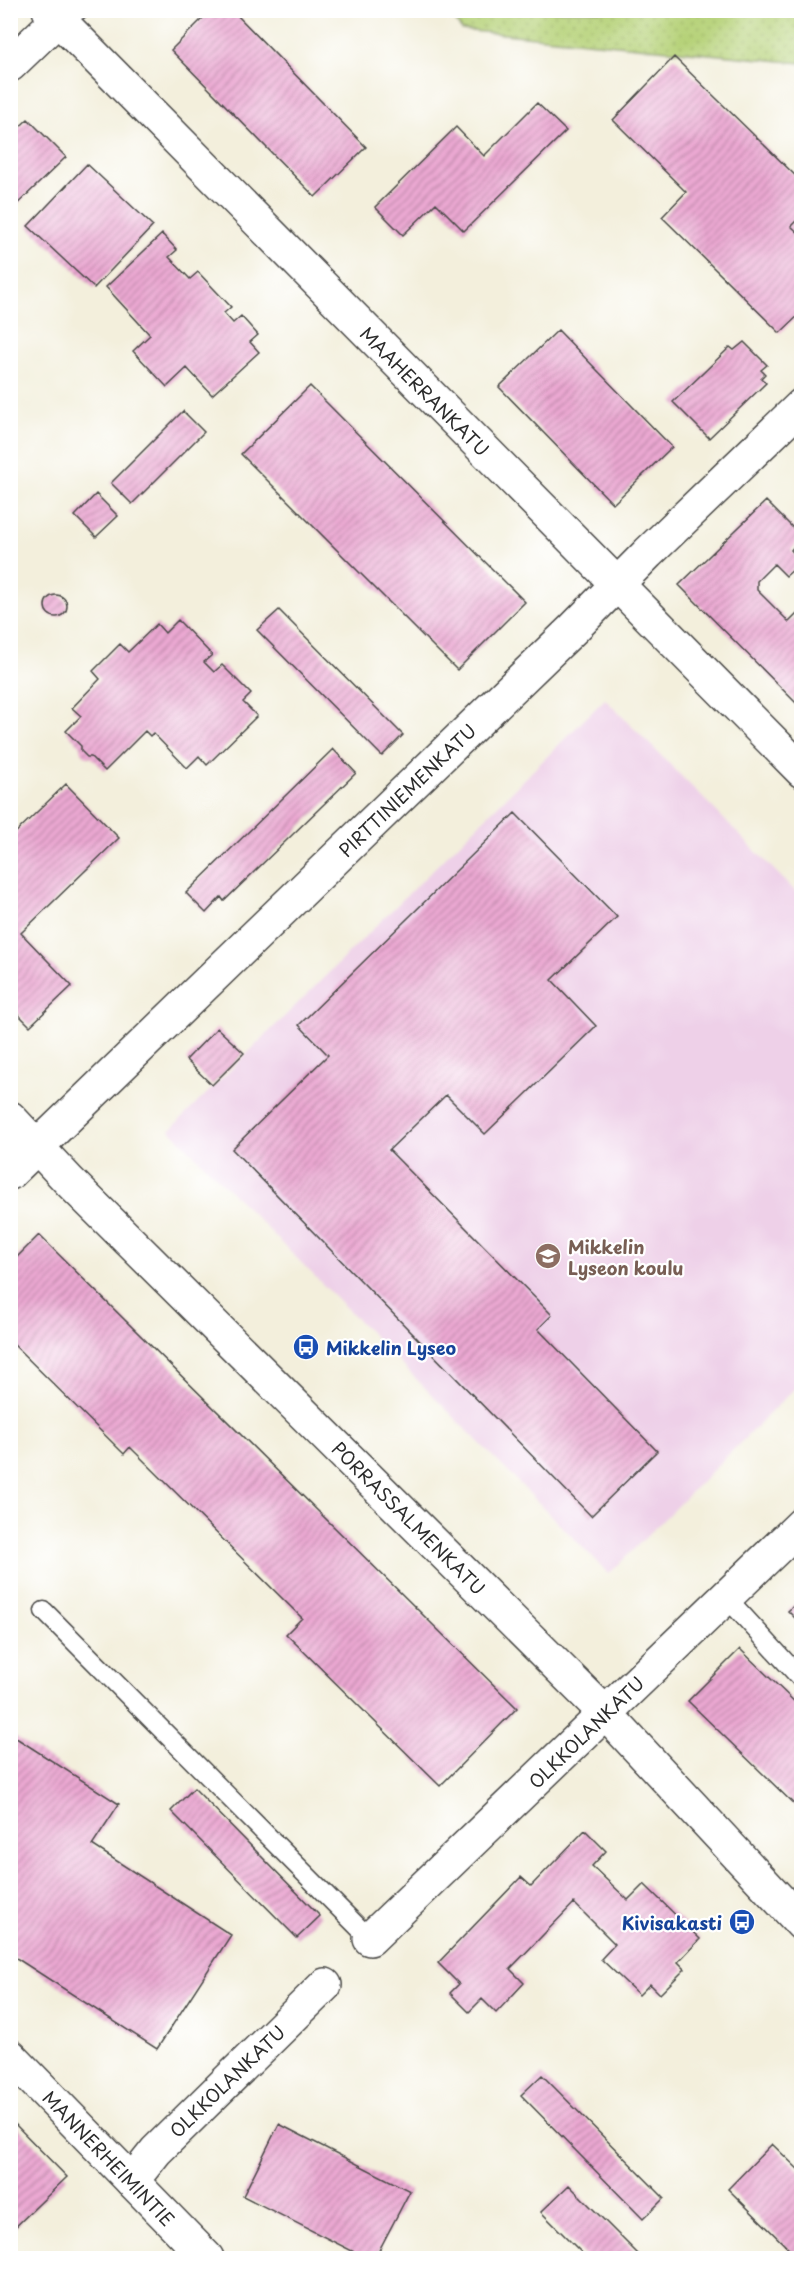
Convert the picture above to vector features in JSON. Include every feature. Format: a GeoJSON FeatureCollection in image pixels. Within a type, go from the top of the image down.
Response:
{"type":"FeatureCollection","features":[{"type":"Feature","properties":{"kind":"street"},"geometry":{"type":"LineString","coordinates":[[10,65],[62,13]]}},
{"type":"Feature","properties":{"kind":"street","name":"MAAHERRANKATU"},"geometry":{"type":"LineString","coordinates":[[62,13],[801,771]]}},
{"type":"Feature","properties":{"kind":"street","name":"PIRTTINIEMENKATU"},"geometry":{"type":"LineString","coordinates":[[10,1173],[801,405]]}},
{"type":"Feature","properties":{"kind":"street","name":"PORRASSALMENKATU"},"geometry":{"type":"LineString","coordinates":[[10,1118],[606,1713],[801,1924]]}},
{"type":"Feature","properties":{"kind":"street","name":"OLKKOLANKATU"},"geometry":{"type":"LineString","coordinates":[[370,1939],[801,1524]]}},
{"type":"Feature","properties":{"kind":"street","name":"OLKKOLANKATU"},"geometry":{"type":"LineString","coordinates":[[132,2181],[156,2151],[325,1985]]}},
{"type":"Feature","properties":{"kind":"street","name":"MANNERHEIMINTIE"},"geometry":{"type":"LineString","coordinates":[[10,2056],[207,2259]]}},
{"type":"Feature","properties":{"kind":"lane"},"geometry":{"type":"LineString","coordinates":[[726,1597],[801,1680]]}},
{"type":"Feature","properties":{"kind":"lane"},"geometry":{"type":"LineString","coordinates":[[44,1611],[370,1939]]}},
{"type":"Feature","properties":{"kind":"shaded area","name":"Mikkelin Lyseon koulu"},"geometry":{"type":"Polygon","coordinates":[[[605,699],[801,897],[801,1382],[609,1574],[170,1130],[605,699]]]}},
{"type":"Feature","properties":{"kind":"green space"},"geometry":{"type":"Polygon","coordinates":[[[448,11],[801,11],[801,63],[462,30],[448,11]]]}},
{"type":"Feature","properties":{"kind":"building"},"geometry":{"type":"Polygon","coordinates":[[[211,10],[232,10],[366,147],[315,197],[171,50],[211,10]]]}},
{"type":"Feature","properties":{"kind":"building"},"geometry":{"type":"Polygon","coordinates":[[[674,57],[802,182],[802,215],[791,226],[802,236],[802,312],[780,333],[662,217],[686,192],[613,120],[674,57]]]}},
{"type":"Feature","properties":{"kind":"building"},"geometry":{"type":"Polygon","coordinates":[[[537,103],[566,131],[464,231],[436,203],[403,235],[375,207],[456,127],[484,156],[537,103]]]}},
{"type":"Feature","properties":{"kind":"building"},"geometry":{"type":"Polygon","coordinates":[[[28,119],[66,157],[10,211],[10,136],[28,119]]]}},
{"type":"Feature","properties":{"kind":"building"},"geometry":{"type":"Polygon","coordinates":[[[87,164],[153,226],[94,288],[28,226],[87,164]]]}},
{"type":"Feature","properties":{"kind":"building"},"geometry":{"type":"Polygon","coordinates":[[[162,234],[177,250],[169,257],[190,279],[198,272],[231,307],[224,313],[233,323],[241,316],[258,335],[250,342],[259,352],[212,395],[187,368],[167,387],[133,351],[150,335],[106,287],[162,234]]]}},
{"type":"Feature","properties":{"kind":"building"},"geometry":{"type":"Polygon","coordinates":[[[558,330],[672,447],[613,504],[499,387],[558,330]]]}},
{"type":"Feature","properties":{"kind":"building"},"geometry":{"type":"Polygon","coordinates":[[[744,342],[767,365],[761,370],[765,374],[761,378],[766,383],[709,438],[673,402],[730,347],[734,350],[744,342]]]}},
{"type":"Feature","properties":{"kind":"building"},"geometry":{"type":"Polygon","coordinates":[[[310,386],[525,602],[457,670],[241,454],[310,386]]]}},
{"type":"Feature","properties":{"kind":"building"},"geometry":{"type":"Polygon","coordinates":[[[183,411],[204,432],[132,504],[111,483],[183,411]]]}},
{"type":"Feature","properties":{"kind":"building"},"geometry":{"type":"Polygon","coordinates":[[[96,494],[118,516],[96,537],[75,516],[96,494]]]}},
{"type":"Feature","properties":{"kind":"building"},"geometry":{"type":"Polygon","coordinates":[[[766,501],[802,537],[791,550],[802,562],[786,576],[774,564],[757,581],[757,590],[789,622],[802,609],[802,709],[679,585],[766,501]]]}},
{"type":"Feature","properties":{"kind":"building"},"geometry":{"type":"Polygon","coordinates":[[[56,595],[64,598],[67,606],[64,614],[56,617],[48,614],[45,606],[48,598],[56,595]]]}},
{"type":"Feature","properties":{"kind":"building"},"geometry":{"type":"Polygon","coordinates":[[[279,610],[403,735],[382,756],[257,630],[279,610]]]}},
{"type":"Feature","properties":{"kind":"building"},"geometry":{"type":"Polygon","coordinates":[[[178,620],[212,655],[204,662],[214,672],[222,665],[251,694],[243,702],[257,716],[207,765],[199,756],[187,768],[153,733],[150,736],[145,731],[105,771],[81,751],[81,746],[66,731],[81,716],[72,708],[100,679],[93,671],[120,644],[128,652],[157,624],[165,633],[178,620]]]}},
{"type":"Feature","properties":{"kind":"building"},"geometry":{"type":"Polygon","coordinates":[[[333,749],[356,773],[224,901],[221,897],[206,913],[186,893],[333,749]]]}},
{"type":"Feature","properties":{"kind":"building"},"geometry":{"type":"Polygon","coordinates":[[[66,784],[119,838],[21,933],[72,986],[30,1026],[10,1006],[10,838],[66,784]]]}},
{"type":"Feature","properties":{"kind":"building"},"geometry":{"type":"Polygon","coordinates":[[[515,813],[617,917],[552,980],[596,1026],[485,1134],[446,1095],[389,1150],[552,1315],[538,1329],[657,1451],[591,1516],[232,1149],[328,1055],[299,1025],[515,813]]]}},
{"type":"Feature","properties":{"kind":"building"},"geometry":{"type":"Polygon","coordinates":[[[217,1028],[244,1053],[212,1085],[186,1060],[217,1028]]]}},
{"type":"Feature","properties":{"kind":"building"},"geometry":{"type":"Polygon","coordinates":[[[39,1235],[517,1708],[440,1786],[286,1634],[302,1618],[130,1447],[124,1454],[10,1341],[10,1264],[39,1235]]]}},
{"type":"Feature","properties":{"kind":"building"},"geometry":{"type":"Polygon","coordinates":[[[802,1598],[802,1625],[788,1611],[802,1598]]]}},
{"type":"Feature","properties":{"kind":"building"},"geometry":{"type":"Polygon","coordinates":[[[740,1649],[802,1709],[802,1812],[688,1701],[740,1649]]]}},
{"type":"Feature","properties":{"kind":"building"},"geometry":{"type":"Polygon","coordinates":[[[10,1734],[119,1804],[92,1845],[231,1935],[157,2049],[10,1954],[10,1734]]]}},
{"type":"Feature","properties":{"kind":"building"},"geometry":{"type":"Polygon","coordinates":[[[194,1788],[320,1916],[297,1938],[171,1811],[194,1788]]]}},
{"type":"Feature","properties":{"kind":"building"},"geometry":{"type":"Polygon","coordinates":[[[585,1830],[606,1851],[592,1866],[628,1900],[644,1884],[700,1939],[678,1962],[685,1969],[660,1994],[650,1984],[639,1995],[601,1959],[615,1944],[574,1903],[510,1969],[524,1983],[496,2013],[482,1999],[469,2012],[450,1993],[459,1984],[438,1963],[521,1877],[531,1886],[585,1830]]]}},
{"type":"Feature","properties":{"kind":"building"},"geometry":{"type":"Polygon","coordinates":[[[542,2075],[664,2198],[643,2219],[521,2095],[542,2075]]]}},
{"type":"Feature","properties":{"kind":"building"},"geometry":{"type":"Polygon","coordinates":[[[10,2119],[67,2177],[10,2232],[10,2119]]]}},
{"type":"Feature","properties":{"kind":"building"},"geometry":{"type":"Polygon","coordinates":[[[279,2124],[410,2191],[375,2258],[366,2258],[243,2196],[279,2124]]]}},
{"type":"Feature","properties":{"kind":"building"},"geometry":{"type":"Polygon","coordinates":[[[772,2144],[802,2173],[802,2258],[798,2258],[728,2189],[772,2144]]]}},
{"type":"Feature","properties":{"kind":"building"},"geometry":{"type":"Polygon","coordinates":[[[569,2185],[642,2258],[587,2258],[541,2212],[569,2185]]]}},
{"type":"Feature","properties":{"kind":"place","name":"Mikkelin Lyseon koulu"},"geometry":{"type":"Point","coordinates":[548,1256]}},
{"type":"Feature","properties":{"kind":"place","name":"Mikkelin Lyseo"},"geometry":{"type":"Point","coordinates":[306,1347]}},
{"type":"Feature","properties":{"kind":"place","name":"Kivisakasti"},"geometry":{"type":"Point","coordinates":[742,1922]}}]}
